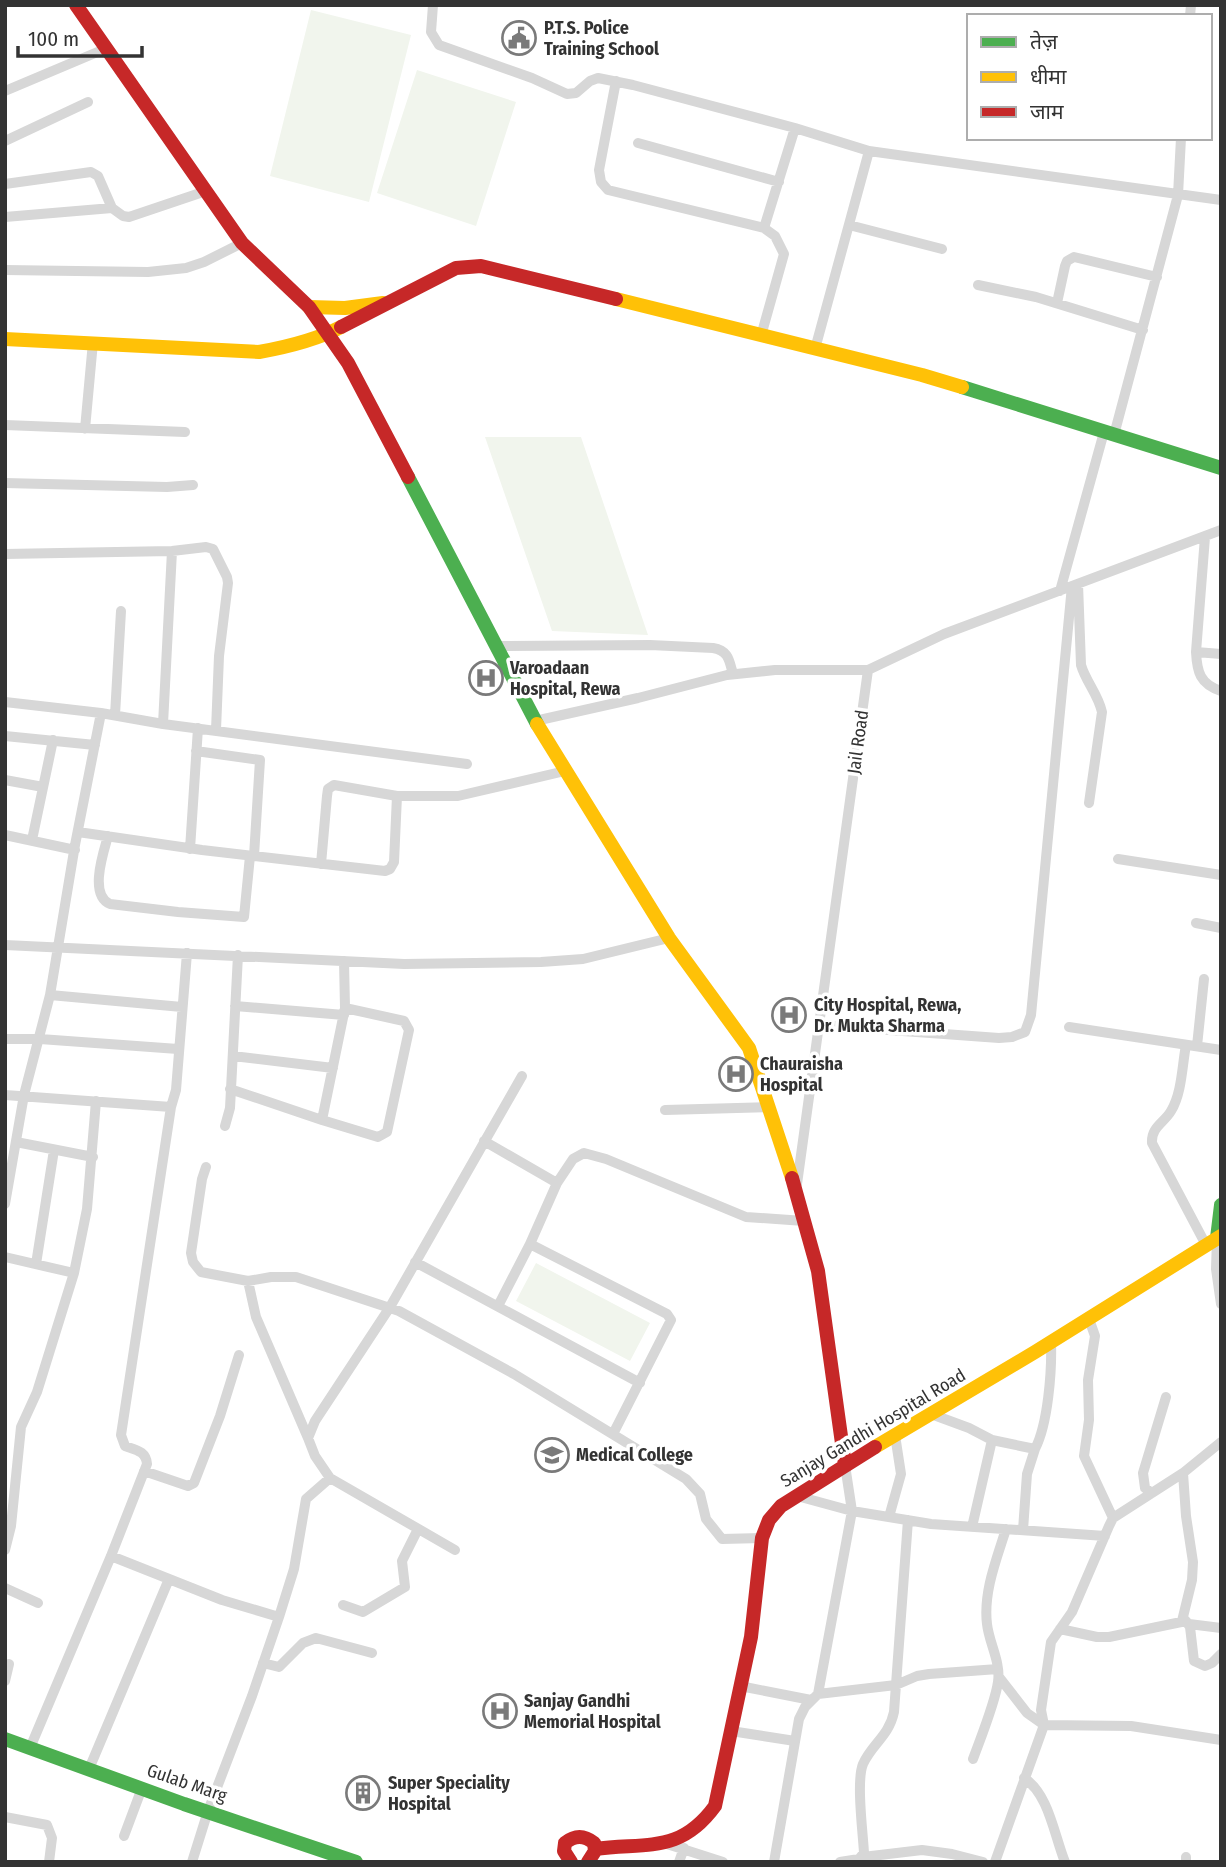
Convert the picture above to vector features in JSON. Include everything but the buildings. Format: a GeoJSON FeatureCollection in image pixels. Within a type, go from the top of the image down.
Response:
{"type":"FeatureCollection","features":[{"type":"Feature","properties":{"kind":"main road"},"geometry":{"type":"LineString","coordinates":[[79,7],[242,243],[309,307],[348,363],[535,721],[669,938],[750,1048],[796,1190],[818,1271],[845,1465]]}},
{"type":"Feature","properties":{"kind":"main road"},"geometry":{"type":"LineString","coordinates":[[5,339],[259,352],[328,334],[456,268],[481,266],[922,375],[1221,468]]}},
{"type":"Feature","properties":{"kind":"main road"},"geometry":{"type":"LineString","coordinates":[[309,307],[345,308],[388,302]]}},
{"type":"Feature","properties":{"kind":"main road"},"geometry":{"type":"LineString","coordinates":[[1215,1240],[1221,1205]]}},
{"type":"Feature","properties":{"kind":"main road","name":"Sanjay Gandhi Hospital Road"},"geometry":{"type":"LineString","coordinates":[[592,1855],[609,1846],[667,1844],[700,1827],[715,1806],[751,1637],[762,1538],[769,1520],[781,1506],[1215,1240]]}},
{"type":"Feature","properties":{"kind":"main road","name":"Gulab Marg"},"geometry":{"type":"LineString","coordinates":[[5,1739],[356,1862]]}},
{"type":"Feature","properties":{"kind":"main road"},"geometry":{"type":"LineString","coordinates":[[568,1860],[565,1846],[574,1836],[588,1837],[592,1855]]}},
{"type":"Feature","properties":{"kind":"street"},"geometry":{"type":"LineString","coordinates":[[433,5],[431,32],[439,45],[532,78],[567,94],[576,93],[595,79],[616,81],[795,128],[869,151],[1221,200]]}},
{"type":"Feature","properties":{"kind":"street"},"geometry":{"type":"LineString","coordinates":[[5,91],[107,48]]}},
{"type":"Feature","properties":{"kind":"street"},"geometry":{"type":"LineString","coordinates":[[616,81],[599,170],[601,182],[608,190],[764,228],[775,236],[784,254],[761,336]]}},
{"type":"Feature","properties":{"kind":"street"},"geometry":{"type":"LineString","coordinates":[[5,141],[88,102]]}},
{"type":"Feature","properties":{"kind":"street"},"geometry":{"type":"LineString","coordinates":[[764,228],[795,128]]}},
{"type":"Feature","properties":{"kind":"street"},"geometry":{"type":"LineString","coordinates":[[1060,591],[1143,330],[1178,195],[1181,140]]}},
{"type":"Feature","properties":{"kind":"street"},"geometry":{"type":"LineString","coordinates":[[638,143],[779,181]]}},
{"type":"Feature","properties":{"kind":"street"},"geometry":{"type":"LineString","coordinates":[[815,349],[869,151]]}},
{"type":"Feature","properties":{"kind":"street"},"geometry":{"type":"LineString","coordinates":[[5,184],[91,172],[98,176],[112,208],[129,217],[206,191]]}},
{"type":"Feature","properties":{"kind":"street"},"geometry":{"type":"LineString","coordinates":[[5,216],[112,208]]}},
{"type":"Feature","properties":{"kind":"street"},"geometry":{"type":"LineString","coordinates":[[849,225],[942,249]]}},
{"type":"Feature","properties":{"kind":"street"},"geometry":{"type":"LineString","coordinates":[[5,270],[148,272],[186,268],[242,243]]}},
{"type":"Feature","properties":{"kind":"street"},"geometry":{"type":"LineString","coordinates":[[1057,303],[1065,265],[1074,257],[1157,277]]}},
{"type":"Feature","properties":{"kind":"street"},"geometry":{"type":"LineString","coordinates":[[978,285],[1057,303],[1143,330]]}},
{"type":"Feature","properties":{"kind":"street"},"geometry":{"type":"LineString","coordinates":[[85,429],[93,342]]}},
{"type":"Feature","properties":{"kind":"street"},"geometry":{"type":"LineString","coordinates":[[5,425],[185,432]]}},
{"type":"Feature","properties":{"kind":"street"},"geometry":{"type":"LineString","coordinates":[[5,483],[167,487],[194,485]]}},
{"type":"Feature","properties":{"kind":"street"},"geometry":{"type":"LineString","coordinates":[[535,721],[733,674],[775,670],[868,670],[944,634],[1221,530]]}},
{"type":"Feature","properties":{"kind":"street"},"geometry":{"type":"LineString","coordinates":[[1205,537],[1196,652],[1199,677],[1208,686],[1221,691]]}},
{"type":"Feature","properties":{"kind":"street"},"geometry":{"type":"LineString","coordinates":[[5,554],[172,551],[206,547],[213,549],[227,577],[219,656],[216,730]]}},
{"type":"Feature","properties":{"kind":"street"},"geometry":{"type":"LineString","coordinates":[[163,724],[172,551]]}},
{"type":"Feature","properties":{"kind":"street"},"geometry":{"type":"LineString","coordinates":[[1075,585],[1081,665],[1099,699],[1102,712],[1089,803]]}},
{"type":"Feature","properties":{"kind":"street"},"geometry":{"type":"LineString","coordinates":[[820,1025],[999,1038],[1025,1032],[1031,1015],[1075,585]]}},
{"type":"Feature","properties":{"kind":"street"},"geometry":{"type":"LineString","coordinates":[[115,715],[121,611]]}},
{"type":"Feature","properties":{"kind":"street"},"geometry":{"type":"LineString","coordinates":[[496,646],[650,645],[713,648],[728,655],[733,674]]}},
{"type":"Feature","properties":{"kind":"street"},"geometry":{"type":"LineString","coordinates":[[1196,652],[1221,654]]}},
{"type":"Feature","properties":{"kind":"street","name":"Jail Road"},"geometry":{"type":"LineString","coordinates":[[796,1190],[868,670]]}},
{"type":"Feature","properties":{"kind":"street"},"geometry":{"type":"LineString","coordinates":[[5,702],[467,764]]}},
{"type":"Feature","properties":{"kind":"street"},"geometry":{"type":"LineString","coordinates":[[5,1204],[24,1095],[50,995],[101,713]]}},
{"type":"Feature","properties":{"kind":"street"},"geometry":{"type":"LineString","coordinates":[[190,849],[198,728]]}},
{"type":"Feature","properties":{"kind":"street"},"geometry":{"type":"LineString","coordinates":[[5,736],[94,745]]}},
{"type":"Feature","properties":{"kind":"street"},"geometry":{"type":"LineString","coordinates":[[32,840],[52,740]]}},
{"type":"Feature","properties":{"kind":"street"},"geometry":{"type":"LineString","coordinates":[[108,836],[98,892],[104,902],[244,917],[260,760],[196,751]]}},
{"type":"Feature","properties":{"kind":"street"},"geometry":{"type":"LineString","coordinates":[[321,864],[328,789],[334,785],[397,796],[458,796],[565,771]]}},
{"type":"Feature","properties":{"kind":"street"},"geometry":{"type":"LineString","coordinates":[[5,780],[43,787]]}},
{"type":"Feature","properties":{"kind":"street"},"geometry":{"type":"LineString","coordinates":[[78,832],[190,849],[385,871],[390,869],[394,862],[397,796]]}},
{"type":"Feature","properties":{"kind":"street"},"geometry":{"type":"LineString","coordinates":[[5,835],[75,850]]}},
{"type":"Feature","properties":{"kind":"street"},"geometry":{"type":"LineString","coordinates":[[1118,859],[1221,875]]}},
{"type":"Feature","properties":{"kind":"street"},"geometry":{"type":"LineString","coordinates":[[1196,923],[1221,928]]}},
{"type":"Feature","properties":{"kind":"street"},"geometry":{"type":"LineString","coordinates":[[5,945],[404,964],[541,962],[603,955],[669,938]]}},
{"type":"Feature","properties":{"kind":"street"},"geometry":{"type":"LineString","coordinates":[[30,1748],[144,1471],[146,1458],[141,1452],[125,1446],[121,1435],[171,1107],[176,1090],[187,953]]}},
{"type":"Feature","properties":{"kind":"street"},"geometry":{"type":"LineString","coordinates":[[225,1126],[230,1108],[238,955]]}},
{"type":"Feature","properties":{"kind":"street"},"geometry":{"type":"LineString","coordinates":[[322,1120],[344,1011],[344,961]]}},
{"type":"Feature","properties":{"kind":"street"},"geometry":{"type":"LineString","coordinates":[[1204,979],[1191,1046],[1175,1104],[1169,1115],[1153,1131],[1152,1143],[1215,1240],[1221,1304]]}},
{"type":"Feature","properties":{"kind":"street"},"geometry":{"type":"LineString","coordinates":[[50,995],[182,1007]]}},
{"type":"Feature","properties":{"kind":"street"},"geometry":{"type":"LineString","coordinates":[[230,1089],[378,1137],[387,1132],[409,1030],[404,1021],[344,1011],[235,1006]]}},
{"type":"Feature","properties":{"kind":"street"},"geometry":{"type":"LineString","coordinates":[[1069,1027],[1221,1050]]}},
{"type":"Feature","properties":{"kind":"street"},"geometry":{"type":"LineString","coordinates":[[5,1039],[178,1049]]}},
{"type":"Feature","properties":{"kind":"street"},"geometry":{"type":"LineString","coordinates":[[233,1056],[333,1068]]}},
{"type":"Feature","properties":{"kind":"street"},"geometry":{"type":"LineString","coordinates":[[308,1438],[315,1421],[390,1307],[522,1076]]}},
{"type":"Feature","properties":{"kind":"street"},"geometry":{"type":"LineString","coordinates":[[5,1095],[171,1107]]}},
{"type":"Feature","properties":{"kind":"street"},"geometry":{"type":"LineString","coordinates":[[5,1550],[21,1427],[37,1392],[74,1273],[87,1209],[96,1101]]}},
{"type":"Feature","properties":{"kind":"street"},"geometry":{"type":"LineString","coordinates":[[665,1110],[769,1107]]}},
{"type":"Feature","properties":{"kind":"street"},"geometry":{"type":"LineString","coordinates":[[484,1141],[557,1183]]}},
{"type":"Feature","properties":{"kind":"street"},"geometry":{"type":"LineString","coordinates":[[16,1142],[93,1157]]}},
{"type":"Feature","properties":{"kind":"street"},"geometry":{"type":"LineString","coordinates":[[36,1264],[54,1150]]}},
{"type":"Feature","properties":{"kind":"street"},"geometry":{"type":"LineString","coordinates":[[498,1306],[557,1183],[573,1159],[584,1153],[606,1159],[746,1217],[804,1221]]}},
{"type":"Feature","properties":{"kind":"street"},"geometry":{"type":"LineString","coordinates":[[206,1167],[191,1253],[193,1262],[201,1272],[248,1281],[296,1277],[390,1307],[514,1374],[687,1479],[700,1494],[706,1520],[722,1539],[762,1538]]}},
{"type":"Feature","properties":{"kind":"street"},"geometry":{"type":"LineString","coordinates":[[530,1244],[667,1314],[671,1320],[613,1434]]}},
{"type":"Feature","properties":{"kind":"street"},"geometry":{"type":"LineString","coordinates":[[5,1257],[74,1273]]}},
{"type":"Feature","properties":{"kind":"street"},"geometry":{"type":"LineString","coordinates":[[415,1262],[640,1383]]}},
{"type":"Feature","properties":{"kind":"street"},"geometry":{"type":"LineString","coordinates":[[248,1281],[256,1317],[316,1456],[330,1478],[455,1550]]}},
{"type":"Feature","properties":{"kind":"street"},"geometry":{"type":"LineString","coordinates":[[1089,1319],[1095,1336],[1088,1380],[1089,1420],[1084,1456],[1113,1518]]}},
{"type":"Feature","properties":{"kind":"street"},"geometry":{"type":"LineString","coordinates":[[1023,1530],[1027,1474],[1040,1438],[1045,1411],[1052,1364],[1051,1342]]}},
{"type":"Feature","properties":{"kind":"street"},"geometry":{"type":"LineString","coordinates":[[144,1471],[188,1486],[194,1483],[220,1416],[239,1355]]}},
{"type":"Feature","properties":{"kind":"street"},"geometry":{"type":"LineString","coordinates":[[1152,1493],[1145,1488],[1143,1473],[1166,1397]]}},
{"type":"Feature","properties":{"kind":"street"},"geometry":{"type":"LineString","coordinates":[[932,1414],[992,1440],[1035,1449]]}},
{"type":"Feature","properties":{"kind":"street"},"geometry":{"type":"LineString","coordinates":[[889,1517],[901,1474],[895,1435]]}},
{"type":"Feature","properties":{"kind":"street"},"geometry":{"type":"LineString","coordinates":[[972,1527],[992,1440]]}},
{"type":"Feature","properties":{"kind":"street"},"geometry":{"type":"LineString","coordinates":[[995,1862],[1044,1726],[1041,1710],[1049,1648],[1072,1612],[1113,1518],[1184,1472],[1221,1442]]}},
{"type":"Feature","properties":{"kind":"street"},"geometry":{"type":"LineString","coordinates":[[774,1862],[795,1741],[802,1713],[814,1697],[852,1511],[845,1465]]}},
{"type":"Feature","properties":{"kind":"street"},"geometry":{"type":"LineString","coordinates":[[1184,1472],[1186,1516],[1193,1562],[1186,1622],[1194,1661],[1205,1666],[1221,1654]]}},
{"type":"Feature","properties":{"kind":"street"},"geometry":{"type":"LineString","coordinates":[[192,1862],[279,1617],[293,1569],[306,1499],[330,1478]]}},
{"type":"Feature","properties":{"kind":"street"},"geometry":{"type":"LineString","coordinates":[[797,1496],[852,1511],[931,1524],[1105,1536]]}},
{"type":"Feature","properties":{"kind":"street"},"geometry":{"type":"LineString","coordinates":[[864,1859],[861,1770],[892,1723],[908,1520]]}},
{"type":"Feature","properties":{"kind":"street"},"geometry":{"type":"LineString","coordinates":[[343,1605],[363,1612],[405,1587],[402,1561],[418,1529]]}},
{"type":"Feature","properties":{"kind":"street"},"geometry":{"type":"LineString","coordinates":[[1006,1529],[993,1572],[986,1612],[987,1627],[998,1673],[1027,1713],[1044,1726],[1131,1727],[1219,1740],[1221,1752]]}},
{"type":"Feature","properties":{"kind":"street"},"geometry":{"type":"LineString","coordinates":[[111,1556],[222,1600],[279,1617]]}},
{"type":"Feature","properties":{"kind":"street"},"geometry":{"type":"LineString","coordinates":[[89,1769],[169,1579]]}},
{"type":"Feature","properties":{"kind":"street"},"geometry":{"type":"LineString","coordinates":[[5,1588],[38,1603]]}},
{"type":"Feature","properties":{"kind":"street"},"geometry":{"type":"LineString","coordinates":[[1060,1629],[1109,1637],[1186,1622],[1221,1628]]}},
{"type":"Feature","properties":{"kind":"street"},"geometry":{"type":"LineString","coordinates":[[263,1663],[279,1667],[303,1643],[316,1638],[372,1653]]}},
{"type":"Feature","properties":{"kind":"street"},"geometry":{"type":"LineString","coordinates":[[5,1681],[9,1664]]}},
{"type":"Feature","properties":{"kind":"street"},"geometry":{"type":"LineString","coordinates":[[740,1686],[814,1697],[896,1685],[916,1676],[929,1674],[998,1673]]}},
{"type":"Feature","properties":{"kind":"street"},"geometry":{"type":"LineString","coordinates":[[973,1759],[998,1673]]}},
{"type":"Feature","properties":{"kind":"street"},"geometry":{"type":"LineString","coordinates":[[731,1731],[795,1741]]}},
{"type":"Feature","properties":{"kind":"street"},"geometry":{"type":"LineString","coordinates":[[1024,1778],[1034,1784],[1043,1799],[1065,1862]]}},
{"type":"Feature","properties":{"kind":"street"},"geometry":{"type":"LineString","coordinates":[[124,1836],[142,1788]]}},
{"type":"Feature","properties":{"kind":"street"},"geometry":{"type":"LineString","coordinates":[[5,1817],[47,1825],[52,1838],[49,1862]]}},
{"type":"Feature","properties":{"kind":"street"},"geometry":{"type":"LineString","coordinates":[[667,1844],[723,1862]]}},
{"type":"Feature","properties":{"kind":"street"},"geometry":{"type":"LineString","coordinates":[[679,1862],[684,1848]]}},
{"type":"Feature","properties":{"kind":"street"},"geometry":{"type":"LineString","coordinates":[[840,1862],[922,1850],[983,1862]]}},
{"type":"Feature","properties":{"kind":"shaded area"},"geometry":{"type":"Polygon","coordinates":[[[311,10],[411,35],[369,202],[270,176],[311,10]]]}},
{"type":"Feature","properties":{"kind":"shaded area"},"geometry":{"type":"Polygon","coordinates":[[[417,70],[516,102],[476,226],[377,193],[417,70]]]}},
{"type":"Feature","properties":{"kind":"shaded area"},"geometry":{"type":"Polygon","coordinates":[[[485,437],[581,437],[648,635],[552,631],[485,437]]]}},
{"type":"Feature","properties":{"kind":"shaded area"},"geometry":{"type":"Polygon","coordinates":[[[536,1263],[650,1323],[630,1361],[516,1301],[536,1263]]]}},
{"type":"Feature","properties":{"kind":"traffic: fast"},"geometry":{"type":"LineString","coordinates":[[962,387],[1221,468]]}},
{"type":"Feature","properties":{"kind":"traffic: fast"},"geometry":{"type":"LineString","coordinates":[[408,477],[537,724]]}},
{"type":"Feature","properties":{"kind":"traffic: fast"},"geometry":{"type":"LineString","coordinates":[[1217,1238],[1221,1205]]}},
{"type":"Feature","properties":{"kind":"traffic: fast"},"geometry":{"type":"LineString","coordinates":[[5,1739],[184,1804],[356,1862]]}},
{"type":"Feature","properties":{"kind":"traffic: slow"},"geometry":{"type":"LineString","coordinates":[[616,299],[962,387]]}},
{"type":"Feature","properties":{"kind":"traffic: slow"},"geometry":{"type":"LineString","coordinates":[[309,307],[345,308],[383,303]]}},
{"type":"Feature","properties":{"kind":"traffic: slow"},"geometry":{"type":"LineString","coordinates":[[5,339],[259,352],[322,336],[341,327]]}},
{"type":"Feature","properties":{"kind":"traffic: slow"},"geometry":{"type":"LineString","coordinates":[[537,724],[669,938],[749,1048],[792,1178]]}},
{"type":"Feature","properties":{"kind":"traffic: slow"},"geometry":{"type":"LineString","coordinates":[[875,1447],[1035,1352],[1221,1236]]}},
{"type":"Feature","properties":{"kind":"traffic: jam"},"geometry":{"type":"LineString","coordinates":[[76,5],[242,243],[309,307],[348,363],[408,477]]}},
{"type":"Feature","properties":{"kind":"traffic: jam"},"geometry":{"type":"LineString","coordinates":[[341,327],[456,268],[481,266],[616,299]]}},
{"type":"Feature","properties":{"kind":"traffic: jam"},"geometry":{"type":"LineString","coordinates":[[792,1178],[818,1271],[845,1465]]}},
{"type":"Feature","properties":{"kind":"traffic: jam"},"geometry":{"type":"LineString","coordinates":[[595,1849],[647,1845],[675,1839],[689,1832],[715,1806],[751,1637],[762,1538],[769,1520],[781,1506],[875,1447]]}},
{"type":"Feature","properties":{"kind":"traffic: jam"},"geometry":{"type":"LineString","coordinates":[[571,1862],[564,1851],[565,1843],[580,1837],[594,1843],[595,1851],[588,1862]]}},
{"type":"Feature","properties":{"kind":"place","name":"P.T.S. Police Training School"},"geometry":{"type":"Point","coordinates":[519,38]}},
{"type":"Feature","properties":{"kind":"place","name":"Varoadaan Hospital, Rewa"},"geometry":{"type":"Point","coordinates":[486,678]}},
{"type":"Feature","properties":{"kind":"place","name":"City Hospital, Rewa, Dr. Mukta Sharma"},"geometry":{"type":"Point","coordinates":[789,1015]}},
{"type":"Feature","properties":{"kind":"place","name":"Chauraisha Hospital"},"geometry":{"type":"Point","coordinates":[736,1074]}},
{"type":"Feature","properties":{"kind":"place","name":"Medical College"},"geometry":{"type":"Point","coordinates":[552,1455]}},
{"type":"Feature","properties":{"kind":"place","name":"Sanjay Gandhi Memorial Hospital"},"geometry":{"type":"Point","coordinates":[500,1711]}},
{"type":"Feature","properties":{"kind":"place","name":"Super Speciality Hospital"},"geometry":{"type":"Point","coordinates":[363,1793]}}]}
